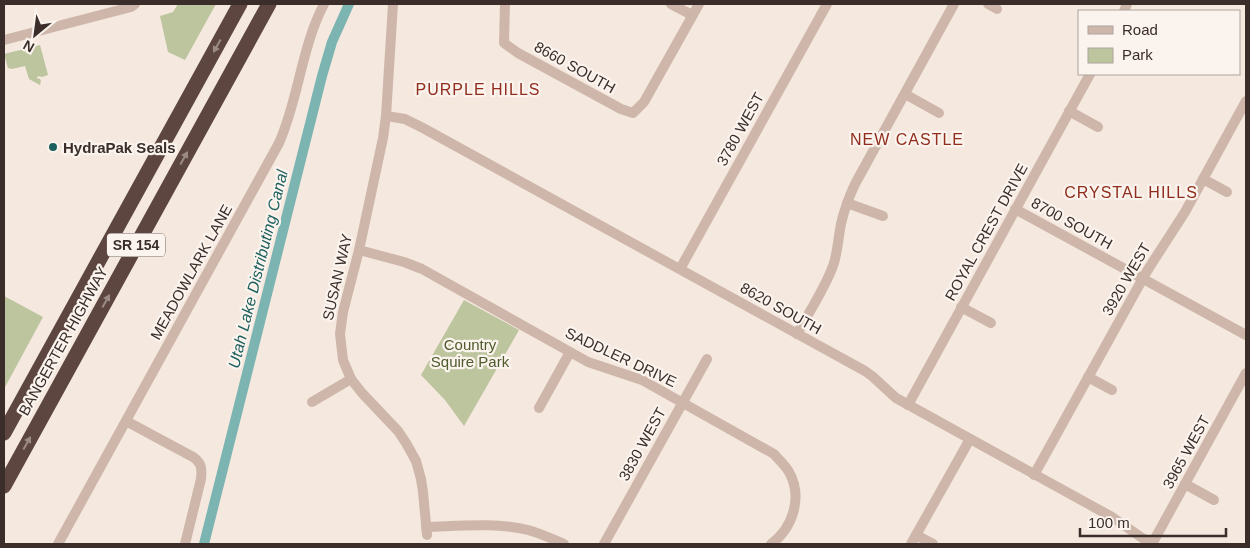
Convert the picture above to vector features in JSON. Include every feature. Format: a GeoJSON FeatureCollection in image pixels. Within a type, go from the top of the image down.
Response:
{"type":"FeatureCollection","features":[{"type":"Feature","properties":{"kind":"highway","name":"BANGERTER HIGHWAY"},"geometry":{"type":"LineString","coordinates":[[4,433],[240,4]]}},
{"type":"Feature","properties":{"kind":"highway","name":"BANGERTER HIGHWAY"},"geometry":{"type":"LineString","coordinates":[[4,486],[269,4]]}},
{"type":"Feature","properties":{"kind":"street"},"geometry":{"type":"LineString","coordinates":[[4,40],[131,7],[135,4]]}},
{"type":"Feature","properties":{"kind":"street","name":"MEADOWLARK LANE"},"geometry":{"type":"LineString","coordinates":[[58,544],[279,143],[293,105],[301,66],[310,36],[324,4]]}},
{"type":"Feature","properties":{"kind":"street","name":"SUSAN WAY"},"geometry":{"type":"LineString","coordinates":[[393,4],[383,138],[359,250],[343,312],[340,334],[343,360],[351,379],[398,431],[412,453],[421,480],[427,531],[495,526],[512,527],[528,530],[564,544]]}},
{"type":"Feature","properties":{"kind":"street","name":"8660 SOUTH"},"geometry":{"type":"LineString","coordinates":[[505,4],[504,43],[621,109],[633,113],[644,102],[692,16]]}},
{"type":"Feature","properties":{"kind":"street"},"geometry":{"type":"LineString","coordinates":[[671,4],[692,16],[699,4]]}},
{"type":"Feature","properties":{"kind":"street","name":"3780 WEST"},"geometry":{"type":"LineString","coordinates":[[680,269],[827,4]]}},
{"type":"Feature","properties":{"kind":"street"},"geometry":{"type":"LineString","coordinates":[[797,334],[833,266],[841,225],[855,184],[954,4]]}},
{"type":"Feature","properties":{"kind":"street","name":"ROYAL CREST DRIVE"},"geometry":{"type":"LineString","coordinates":[[908,405],[1089,75]]}},
{"type":"Feature","properties":{"kind":"street"},"geometry":{"type":"LineString","coordinates":[[904,94],[939,113]]}},
{"type":"Feature","properties":{"kind":"street","name":"3920 WEST"},"geometry":{"type":"LineString","coordinates":[[1034,474],[1159,251],[1185,212],[1246,101]]}},
{"type":"Feature","properties":{"kind":"street"},"geometry":{"type":"LineString","coordinates":[[1069,111],[1098,127]]}},
{"type":"Feature","properties":{"kind":"street","name":"8620 SOUTH"},"geometry":{"type":"LineString","coordinates":[[386,116],[412,122],[865,371],[896,398],[1112,517],[1151,544]]}},
{"type":"Feature","properties":{"kind":"street"},"geometry":{"type":"LineString","coordinates":[[1203,179],[1226,192]]}},
{"type":"Feature","properties":{"kind":"street"},"geometry":{"type":"LineString","coordinates":[[847,203],[883,216]]}},
{"type":"Feature","properties":{"kind":"street","name":"8700 SOUTH"},"geometry":{"type":"LineString","coordinates":[[1016,209],[1246,335]]}},
{"type":"Feature","properties":{"kind":"street","name":"SADDLER DRIVE"},"geometry":{"type":"LineString","coordinates":[[359,250],[404,262],[422,269],[596,366],[642,380],[774,454],[789,472],[793,482],[796,502],[794,514],[789,525],[771,544]]}},
{"type":"Feature","properties":{"kind":"street"},"geometry":{"type":"LineString","coordinates":[[961,307],[991,324]]}},
{"type":"Feature","properties":{"kind":"street"},"geometry":{"type":"LineString","coordinates":[[540,408],[570,352]]}},
{"type":"Feature","properties":{"kind":"street","name":"3830 WEST"},"geometry":{"type":"LineString","coordinates":[[604,544],[707,359]]}},
{"type":"Feature","properties":{"kind":"street"},"geometry":{"type":"LineString","coordinates":[[1088,377],[1112,390]]}},
{"type":"Feature","properties":{"kind":"street"},"geometry":{"type":"LineString","coordinates":[[312,402],[351,379]]}},
{"type":"Feature","properties":{"kind":"street","name":"3965 WEST"},"geometry":{"type":"LineString","coordinates":[[1151,544],[1245,379]]}},
{"type":"Feature","properties":{"kind":"street"},"geometry":{"type":"LineString","coordinates":[[126,421],[193,457],[200,464],[202,479],[186,544]]}},
{"type":"Feature","properties":{"kind":"street"},"geometry":{"type":"LineString","coordinates":[[933,544],[913,540],[970,440]]}},
{"type":"Feature","properties":{"kind":"street"},"geometry":{"type":"LineString","coordinates":[[1185,484],[1214,500]]}},
{"type":"Feature","properties":{"kind":"green space"},"geometry":{"type":"Polygon","coordinates":[[[178,4],[216,4],[185,60],[168,52],[160,16],[173,12],[178,4]]]}},
{"type":"Feature","properties":{"kind":"green space"},"geometry":{"type":"Polygon","coordinates":[[[40,45],[48,75],[38,76],[37,78],[41,81],[40,85],[29,79],[25,66],[8,68],[4,54],[40,45]]]}},
{"type":"Feature","properties":{"kind":"green space"},"geometry":{"type":"Polygon","coordinates":[[[4,296],[43,317],[4,389],[4,296]]]}},
{"type":"Feature","properties":{"kind":"green space","name":"Country Squire Park"},"geometry":{"type":"Polygon","coordinates":[[[464,300],[519,330],[464,426],[445,400],[421,375],[464,300]]]}},
{"type":"Feature","properties":{"kind":"waterway","name":"Utah Lake Distributing Canal"},"geometry":{"type":"LineString","coordinates":[[204,544],[322,76],[332,42],[349,4]]}},
{"type":"Feature","properties":{"kind":"place","name":"HydraPak Seals"},"geometry":{"type":"Point","coordinates":[53,147]}},
{"type":"Feature","properties":{"kind":"district","name":"PURPLE HILLS"},"geometry":{"type":"Point","coordinates":[478,89]}},
{"type":"Feature","properties":{"kind":"district","name":"NEW CASTLE"},"geometry":{"type":"Point","coordinates":[907,139]}},
{"type":"Feature","properties":{"kind":"district","name":"CRYSTAL HILLS"},"geometry":{"type":"Point","coordinates":[1131,192]}}]}
